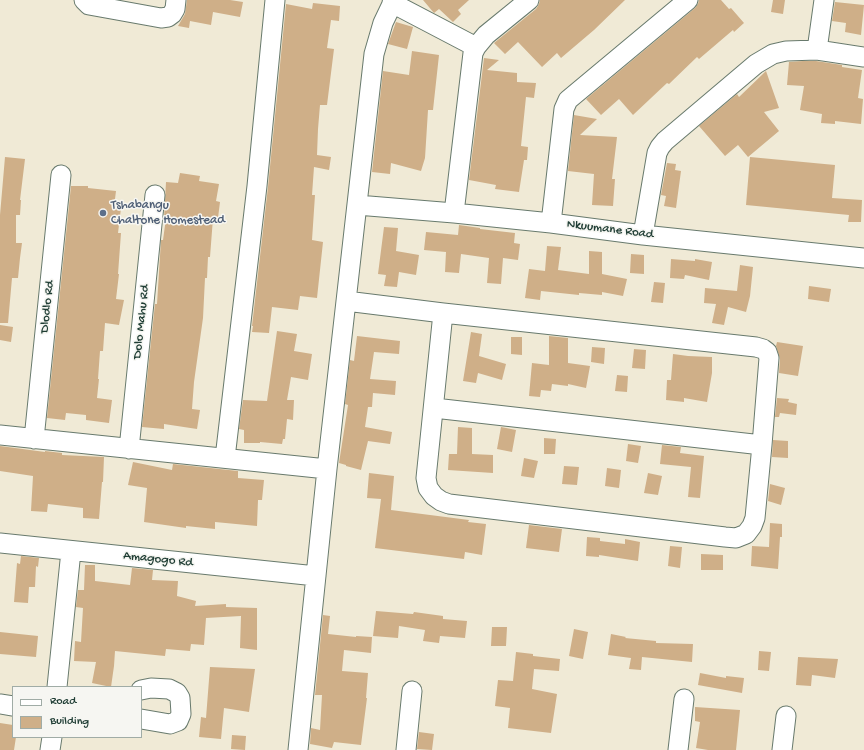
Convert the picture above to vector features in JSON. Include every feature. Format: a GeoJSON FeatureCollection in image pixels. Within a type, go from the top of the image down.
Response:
{"type":"FeatureCollection","features":[{"type":"Feature","properties":{"kind":"street"},"geometry":{"type":"LineString","coordinates":[[84,1],[89,5],[161,18],[168,17],[172,14],[175,9],[176,0]]}},
{"type":"Feature","properties":{"kind":"street"},"geometry":{"type":"LineString","coordinates":[[225,458],[257,186],[275,0]]}},
{"type":"Feature","properties":{"kind":"street"},"geometry":{"type":"LineString","coordinates":[[454,213],[473,53],[486,35],[529,0]]}},
{"type":"Feature","properties":{"kind":"street"},"geometry":{"type":"LineString","coordinates":[[551,223],[564,109],[568,100],[688,0]]}},
{"type":"Feature","properties":{"kind":"street"},"geometry":{"type":"LineString","coordinates":[[817,50],[824,0]]}},
{"type":"Feature","properties":{"kind":"street"},"geometry":{"type":"LineString","coordinates":[[298,750],[327,469],[374,54],[383,22],[393,1],[476,47]]}},
{"type":"Feature","properties":{"kind":"street"},"geometry":{"type":"LineString","coordinates":[[643,235],[657,154],[660,147],[665,141],[756,64],[773,54],[786,51],[817,50],[864,57]]}},
{"type":"Feature","properties":{"kind":"street","name":"Dlodlo Rd"},"geometry":{"type":"LineString","coordinates":[[34,439],[61,175]]}},
{"type":"Feature","properties":{"kind":"street","name":"Dolo Mahu Rd"},"geometry":{"type":"LineString","coordinates":[[129,449],[155,195]]}},
{"type":"Feature","properties":{"kind":"street","name":"Nkuumane Road"},"geometry":{"type":"LineString","coordinates":[[357,205],[551,223],[643,235],[864,258]]}},
{"type":"Feature","properties":{"kind":"street"},"geometry":{"type":"LineString","coordinates":[[346,301],[763,349],[767,352],[769,358],[755,518],[752,526],[746,534],[736,538],[449,504],[441,501],[434,496],[428,488],[426,478],[443,313]]}},
{"type":"Feature","properties":{"kind":"street"},"geometry":{"type":"LineString","coordinates":[[434,408],[762,445]]}},
{"type":"Feature","properties":{"kind":"street"},"geometry":{"type":"LineString","coordinates":[[0,435],[327,469]]}},
{"type":"Feature","properties":{"kind":"street","name":"Amagogo Rd"},"geometry":{"type":"LineString","coordinates":[[0,543],[316,576]]}},
{"type":"Feature","properties":{"kind":"street"},"geometry":{"type":"LineString","coordinates":[[57,686],[71,551]]}},
{"type":"Feature","properties":{"kind":"street"},"geometry":{"type":"LineString","coordinates":[[142,690],[151,688],[169,689],[177,693],[180,698],[181,714],[178,721],[170,724],[142,719]]}},
{"type":"Feature","properties":{"kind":"street"},"geometry":{"type":"LineString","coordinates":[[406,750],[412,691]]}},
{"type":"Feature","properties":{"kind":"street"},"geometry":{"type":"LineString","coordinates":[[678,750],[684,699]]}},
{"type":"Feature","properties":{"kind":"street"},"geometry":{"type":"LineString","coordinates":[[0,704],[12,706]]}},
{"type":"Feature","properties":{"kind":"street"},"geometry":{"type":"LineString","coordinates":[[782,750],[786,716]]}},
{"type":"Feature","properties":{"kind":"street"},"geometry":{"type":"LineString","coordinates":[[50,750],[52,738]]}},
{"type":"Feature","properties":{"kind":"building"},"geometry":{"type":"Polygon","coordinates":[[[187,0],[230,0],[243,2],[240,17],[213,12],[211,25],[190,21],[189,28],[178,26],[185,14],[187,0]]]}},
{"type":"Feature","properties":{"kind":"building"},"geometry":{"type":"Polygon","coordinates":[[[423,0],[469,0],[458,10],[461,14],[453,22],[439,9],[434,13],[423,0]]]}},
{"type":"Feature","properties":{"kind":"building"},"geometry":{"type":"Polygon","coordinates":[[[540,0],[625,0],[594,30],[561,58],[557,53],[542,67],[518,42],[505,54],[494,43],[536,9],[540,0]]]}},
{"type":"Feature","properties":{"kind":"building"},"geometry":{"type":"Polygon","coordinates":[[[699,0],[721,0],[729,9],[731,8],[744,23],[734,32],[733,30],[699,59],[697,57],[669,84],[667,83],[633,115],[619,99],[601,115],[586,99],[695,8],[699,0]]]}},
{"type":"Feature","properties":{"kind":"building"},"geometry":{"type":"Polygon","coordinates":[[[773,0],[785,0],[783,14],[771,12],[773,0]]]}},
{"type":"Feature","properties":{"kind":"building"},"geometry":{"type":"Polygon","coordinates":[[[835,2],[864,5],[861,35],[845,32],[846,23],[832,21],[835,2]]]}},
{"type":"Feature","properties":{"kind":"building"},"geometry":{"type":"Polygon","coordinates":[[[313,3],[340,6],[339,21],[331,20],[327,48],[334,49],[327,105],[320,105],[318,129],[317,155],[331,157],[329,170],[314,167],[312,195],[315,195],[312,240],[323,242],[317,298],[300,296],[298,310],[272,307],[269,333],[252,332],[286,4],[312,9],[313,3]]]}},
{"type":"Feature","properties":{"kind":"building"},"geometry":{"type":"Polygon","coordinates":[[[396,22],[413,27],[407,49],[388,44],[396,22]]]}},
{"type":"Feature","properties":{"kind":"building"},"geometry":{"type":"Polygon","coordinates":[[[412,51],[439,55],[433,110],[428,110],[425,158],[421,171],[391,163],[390,174],[372,172],[383,71],[409,75],[412,51]]]}},
{"type":"Feature","properties":{"kind":"building"},"geometry":{"type":"Polygon","coordinates":[[[484,58],[499,60],[487,70],[517,73],[517,82],[536,83],[534,98],[526,97],[521,146],[528,147],[527,160],[524,160],[519,192],[495,189],[496,185],[469,180],[484,58]]]}},
{"type":"Feature","properties":{"kind":"building"},"geometry":{"type":"Polygon","coordinates":[[[816,61],[862,70],[858,98],[863,99],[861,124],[835,121],[835,124],[821,123],[822,114],[800,110],[804,86],[787,85],[789,62],[816,61]]]}},
{"type":"Feature","properties":{"kind":"building"},"geometry":{"type":"Polygon","coordinates":[[[766,71],[779,108],[764,112],[779,131],[748,157],[738,145],[725,156],[699,126],[737,94],[739,97],[766,71]]]}},
{"type":"Feature","properties":{"kind":"building"},"geometry":{"type":"Polygon","coordinates":[[[574,115],[597,119],[580,135],[617,137],[612,179],[615,179],[613,206],[592,205],[594,174],[568,171],[574,115]]]}},
{"type":"Feature","properties":{"kind":"building"},"geometry":{"type":"Polygon","coordinates":[[[5,157],[25,159],[20,200],[20,215],[16,215],[16,243],[22,243],[18,278],[12,278],[8,323],[0,323],[0,215],[5,157]]]}},
{"type":"Feature","properties":{"kind":"building"},"geometry":{"type":"Polygon","coordinates":[[[750,157],[835,165],[832,198],[862,200],[861,222],[848,222],[849,215],[746,205],[750,157]]]}},
{"type":"Feature","properties":{"kind":"building"},"geometry":{"type":"Polygon","coordinates":[[[667,163],[676,164],[675,170],[681,171],[676,208],[664,206],[666,196],[661,195],[667,163]]]}},
{"type":"Feature","properties":{"kind":"building"},"geometry":{"type":"Polygon","coordinates":[[[180,173],[200,176],[199,181],[219,184],[216,201],[220,202],[218,218],[213,218],[210,257],[208,257],[207,278],[205,278],[203,318],[194,382],[192,409],[200,410],[197,429],[164,424],[164,429],[142,427],[155,304],[157,304],[161,240],[163,240],[166,218],[164,218],[166,182],[178,183],[180,173]]]}},
{"type":"Feature","properties":{"kind":"building"},"geometry":{"type":"Polygon","coordinates":[[[71,186],[88,186],[88,188],[116,191],[114,207],[121,208],[118,233],[121,233],[119,274],[116,299],[124,300],[119,325],[105,323],[103,351],[100,351],[98,379],[97,398],[112,400],[109,423],[86,420],[86,415],[66,413],[65,420],[47,418],[71,186]]]}},
{"type":"Feature","properties":{"kind":"building"},"geometry":{"type":"Polygon","coordinates":[[[459,225],[515,233],[514,243],[520,244],[518,260],[503,258],[501,284],[487,283],[489,258],[461,254],[459,273],[445,272],[446,252],[424,250],[426,232],[458,235],[459,225]]]}},
{"type":"Feature","properties":{"kind":"building"},"geometry":{"type":"Polygon","coordinates":[[[384,227],[398,228],[396,251],[419,255],[416,275],[399,272],[397,287],[384,286],[386,275],[378,274],[384,227]]]}},
{"type":"Feature","properties":{"kind":"building"},"geometry":{"type":"Polygon","coordinates":[[[547,246],[561,247],[558,270],[589,274],[589,251],[602,252],[602,274],[627,279],[623,296],[602,292],[602,295],[579,293],[579,295],[541,291],[540,300],[525,298],[529,269],[545,271],[547,246]]]}},
{"type":"Feature","properties":{"kind":"building"},"geometry":{"type":"Polygon","coordinates":[[[631,254],[644,255],[644,274],[630,273],[631,254]]]}},
{"type":"Feature","properties":{"kind":"building"},"geometry":{"type":"Polygon","coordinates":[[[671,259],[695,261],[695,259],[712,262],[709,280],[685,275],[684,279],[670,278],[671,259]]]}},
{"type":"Feature","properties":{"kind":"building"},"geometry":{"type":"Polygon","coordinates":[[[740,265],[753,267],[750,296],[746,312],[728,307],[724,325],[712,323],[716,304],[704,303],[705,288],[737,291],[740,265]]]}},
{"type":"Feature","properties":{"kind":"building"},"geometry":{"type":"Polygon","coordinates":[[[654,282],[665,283],[663,303],[651,302],[654,282]]]}},
{"type":"Feature","properties":{"kind":"building"},"geometry":{"type":"Polygon","coordinates":[[[809,286],[831,289],[829,302],[808,299],[809,286]]]}},
{"type":"Feature","properties":{"kind":"building"},"geometry":{"type":"Polygon","coordinates":[[[0,325],[13,327],[11,342],[0,340],[0,325]]]}},
{"type":"Feature","properties":{"kind":"building"},"geometry":{"type":"Polygon","coordinates":[[[277,331],[297,334],[294,351],[312,354],[308,380],[291,377],[287,400],[294,400],[293,420],[287,419],[285,439],[283,439],[282,444],[260,442],[244,443],[244,430],[239,429],[243,400],[267,401],[277,331]]]}},
{"type":"Feature","properties":{"kind":"building"},"geometry":{"type":"Polygon","coordinates":[[[471,332],[482,334],[479,356],[506,364],[502,380],[478,373],[476,383],[463,381],[471,332]]]}},
{"type":"Feature","properties":{"kind":"building"},"geometry":{"type":"Polygon","coordinates":[[[357,336],[400,341],[399,354],[374,352],[370,379],[396,381],[395,395],[373,393],[372,407],[368,407],[365,427],[392,432],[390,444],[368,441],[361,470],[339,463],[348,405],[345,404],[350,360],[354,361],[357,336]]]}},
{"type":"Feature","properties":{"kind":"building"},"geometry":{"type":"Polygon","coordinates":[[[549,336],[568,338],[568,363],[590,366],[586,388],[568,384],[568,386],[552,384],[551,391],[541,390],[540,397],[529,396],[532,363],[549,365],[549,336]]]}},
{"type":"Feature","properties":{"kind":"building"},"geometry":{"type":"Polygon","coordinates":[[[511,337],[522,337],[522,355],[511,354],[511,337]]]}},
{"type":"Feature","properties":{"kind":"building"},"geometry":{"type":"Polygon","coordinates":[[[777,342],[803,346],[798,376],[779,373],[780,359],[776,346],[777,342]]]}},
{"type":"Feature","properties":{"kind":"building"},"geometry":{"type":"Polygon","coordinates":[[[592,347],[605,348],[604,364],[591,362],[592,347]]]}},
{"type":"Feature","properties":{"kind":"building"},"geometry":{"type":"Polygon","coordinates":[[[634,349],[646,350],[645,369],[632,368],[634,349]]]}},
{"type":"Feature","properties":{"kind":"building"},"geometry":{"type":"Polygon","coordinates":[[[673,354],[712,357],[712,373],[707,402],[684,398],[684,402],[666,400],[667,380],[671,380],[673,354]]]}},
{"type":"Feature","properties":{"kind":"building"},"geometry":{"type":"Polygon","coordinates":[[[617,375],[628,376],[627,392],[615,391],[617,375]]]}},
{"type":"Feature","properties":{"kind":"building"},"geometry":{"type":"Polygon","coordinates":[[[777,398],[789,399],[788,402],[797,404],[796,415],[780,413],[779,417],[775,417],[777,398]]]}},
{"type":"Feature","properties":{"kind":"building"},"geometry":{"type":"Polygon","coordinates":[[[458,427],[472,428],[472,454],[493,455],[493,473],[448,470],[449,454],[457,454],[458,427]]]}},
{"type":"Feature","properties":{"kind":"building"},"geometry":{"type":"Polygon","coordinates":[[[501,427],[516,430],[512,452],[497,449],[501,427]]]}},
{"type":"Feature","properties":{"kind":"building"},"geometry":{"type":"Polygon","coordinates":[[[544,438],[556,439],[555,454],[544,454],[544,438]]]}},
{"type":"Feature","properties":{"kind":"building"},"geometry":{"type":"Polygon","coordinates":[[[773,440],[788,441],[788,458],[772,457],[773,440]]]}},
{"type":"Feature","properties":{"kind":"building"},"geometry":{"type":"Polygon","coordinates":[[[628,444],[641,446],[638,463],[626,461],[628,444]]]}},
{"type":"Feature","properties":{"kind":"building"},"geometry":{"type":"Polygon","coordinates":[[[662,445],[681,447],[680,453],[704,456],[700,498],[688,497],[691,467],[660,464],[662,445]]]}},
{"type":"Feature","properties":{"kind":"building"},"geometry":{"type":"Polygon","coordinates":[[[0,446],[62,453],[62,455],[104,457],[99,519],[83,518],[83,508],[48,504],[47,512],[31,511],[33,476],[0,471],[0,446]]]}},
{"type":"Feature","properties":{"kind":"building"},"geometry":{"type":"Polygon","coordinates":[[[524,458],[538,461],[534,478],[521,476],[524,458]]]}},
{"type":"Feature","properties":{"kind":"building"},"geometry":{"type":"Polygon","coordinates":[[[133,462],[172,470],[173,464],[238,471],[238,478],[264,480],[262,500],[258,500],[257,526],[215,522],[215,529],[186,526],[186,528],[144,522],[147,488],[128,485],[133,462]]]}},
{"type":"Feature","properties":{"kind":"building"},"geometry":{"type":"Polygon","coordinates":[[[564,466],[579,467],[577,485],[562,484],[564,466]]]}},
{"type":"Feature","properties":{"kind":"building"},"geometry":{"type":"Polygon","coordinates":[[[607,468],[621,470],[619,488],[605,486],[607,468]]]}},
{"type":"Feature","properties":{"kind":"building"},"geometry":{"type":"Polygon","coordinates":[[[369,473],[394,476],[391,510],[469,520],[468,522],[486,524],[482,555],[465,552],[464,559],[375,548],[381,499],[367,498],[369,473]]]}},
{"type":"Feature","properties":{"kind":"building"},"geometry":{"type":"Polygon","coordinates":[[[648,473],[662,476],[658,495],[644,493],[648,473]]]}},
{"type":"Feature","properties":{"kind":"building"},"geometry":{"type":"Polygon","coordinates":[[[770,484],[785,488],[781,505],[768,501],[770,484]]]}},
{"type":"Feature","properties":{"kind":"building"},"geometry":{"type":"Polygon","coordinates":[[[770,523],[782,524],[778,569],[751,566],[752,546],[769,547],[770,523]]]}},
{"type":"Feature","properties":{"kind":"building"},"geometry":{"type":"Polygon","coordinates":[[[529,525],[562,529],[559,552],[526,548],[529,525]]]}},
{"type":"Feature","properties":{"kind":"building"},"geometry":{"type":"Polygon","coordinates":[[[587,537],[600,538],[600,541],[625,544],[625,539],[640,542],[638,561],[599,555],[599,557],[586,556],[587,537]]]}},
{"type":"Feature","properties":{"kind":"building"},"geometry":{"type":"Polygon","coordinates":[[[670,546],[682,547],[680,568],[668,566],[670,546]]]}},
{"type":"Feature","properties":{"kind":"building"},"geometry":{"type":"Polygon","coordinates":[[[701,554],[723,555],[723,570],[701,570],[701,554]]]}},
{"type":"Feature","properties":{"kind":"building"},"geometry":{"type":"Polygon","coordinates":[[[21,556],[39,558],[38,567],[36,566],[35,587],[29,587],[28,603],[14,602],[17,563],[20,564],[21,556]]]}},
{"type":"Feature","properties":{"kind":"building"},"geometry":{"type":"Polygon","coordinates":[[[85,565],[95,565],[95,581],[130,585],[132,568],[153,570],[152,580],[178,581],[177,596],[196,601],[195,606],[226,604],[226,607],[257,608],[257,650],[240,648],[241,616],[206,618],[204,645],[191,644],[190,651],[166,649],[165,656],[115,651],[111,686],[92,683],[96,662],[74,661],[75,641],[81,642],[83,608],[76,607],[78,590],[84,590],[85,565]]]}},
{"type":"Feature","properties":{"kind":"building"},"geometry":{"type":"Polygon","coordinates":[[[376,611],[413,614],[414,612],[443,616],[443,619],[467,621],[465,638],[440,636],[439,643],[423,641],[425,630],[399,626],[398,638],[373,636],[376,611]]]}},
{"type":"Feature","properties":{"kind":"building"},"geometry":{"type":"Polygon","coordinates":[[[323,615],[330,616],[328,634],[372,637],[371,653],[344,650],[342,671],[368,673],[367,698],[361,745],[334,742],[332,748],[310,744],[311,728],[320,730],[322,695],[315,695],[323,615]]]}},
{"type":"Feature","properties":{"kind":"building"},"geometry":{"type":"Polygon","coordinates":[[[492,627],[507,627],[506,646],[491,646],[492,627]]]}},
{"type":"Feature","properties":{"kind":"building"},"geometry":{"type":"Polygon","coordinates":[[[574,629],[588,632],[583,659],[569,656],[574,629]]]}},
{"type":"Feature","properties":{"kind":"building"},"geometry":{"type":"Polygon","coordinates":[[[0,632],[38,636],[36,657],[0,654],[0,632]]]}},
{"type":"Feature","properties":{"kind":"building"},"geometry":{"type":"Polygon","coordinates":[[[611,634],[626,637],[625,638],[656,641],[656,643],[693,644],[692,662],[642,657],[641,670],[629,669],[631,658],[608,655],[611,634]]]}},
{"type":"Feature","properties":{"kind":"building"},"geometry":{"type":"Polygon","coordinates":[[[759,651],[771,652],[769,671],[758,670],[759,651]]]}},
{"type":"Feature","properties":{"kind":"building"},"geometry":{"type":"Polygon","coordinates":[[[516,652],[533,654],[533,656],[560,659],[559,671],[534,669],[532,689],[557,694],[551,733],[508,728],[510,708],[495,706],[498,680],[513,681],[516,652]]]}},
{"type":"Feature","properties":{"kind":"building"},"geometry":{"type":"Polygon","coordinates":[[[798,657],[838,659],[835,678],[812,675],[811,686],[796,685],[798,657]]]}},
{"type":"Feature","properties":{"kind":"building"},"geometry":{"type":"Polygon","coordinates":[[[210,667],[255,669],[249,712],[224,708],[221,739],[199,737],[201,717],[206,718],[210,667]]]}},
{"type":"Feature","properties":{"kind":"building"},"geometry":{"type":"Polygon","coordinates":[[[700,673],[726,678],[726,676],[744,678],[742,693],[698,685],[700,673]]]}},
{"type":"Feature","properties":{"kind":"building"},"geometry":{"type":"Polygon","coordinates":[[[695,707],[740,710],[736,750],[708,750],[696,748],[700,722],[695,721],[695,707]]]}},
{"type":"Feature","properties":{"kind":"building"},"geometry":{"type":"Polygon","coordinates":[[[0,723],[12,725],[12,738],[16,738],[14,750],[0,750],[0,723]]]}},
{"type":"Feature","properties":{"kind":"building"},"geometry":{"type":"Polygon","coordinates":[[[419,732],[434,734],[432,750],[417,749],[419,732]]]}},
{"type":"Feature","properties":{"kind":"building"},"geometry":{"type":"Polygon","coordinates":[[[232,735],[246,736],[245,750],[231,749],[232,735]]]}},
{"type":"Feature","properties":{"kind":"place","name":"Tshabangu Chaltone Homestead"},"geometry":{"type":"Point","coordinates":[103,213]}}]}
